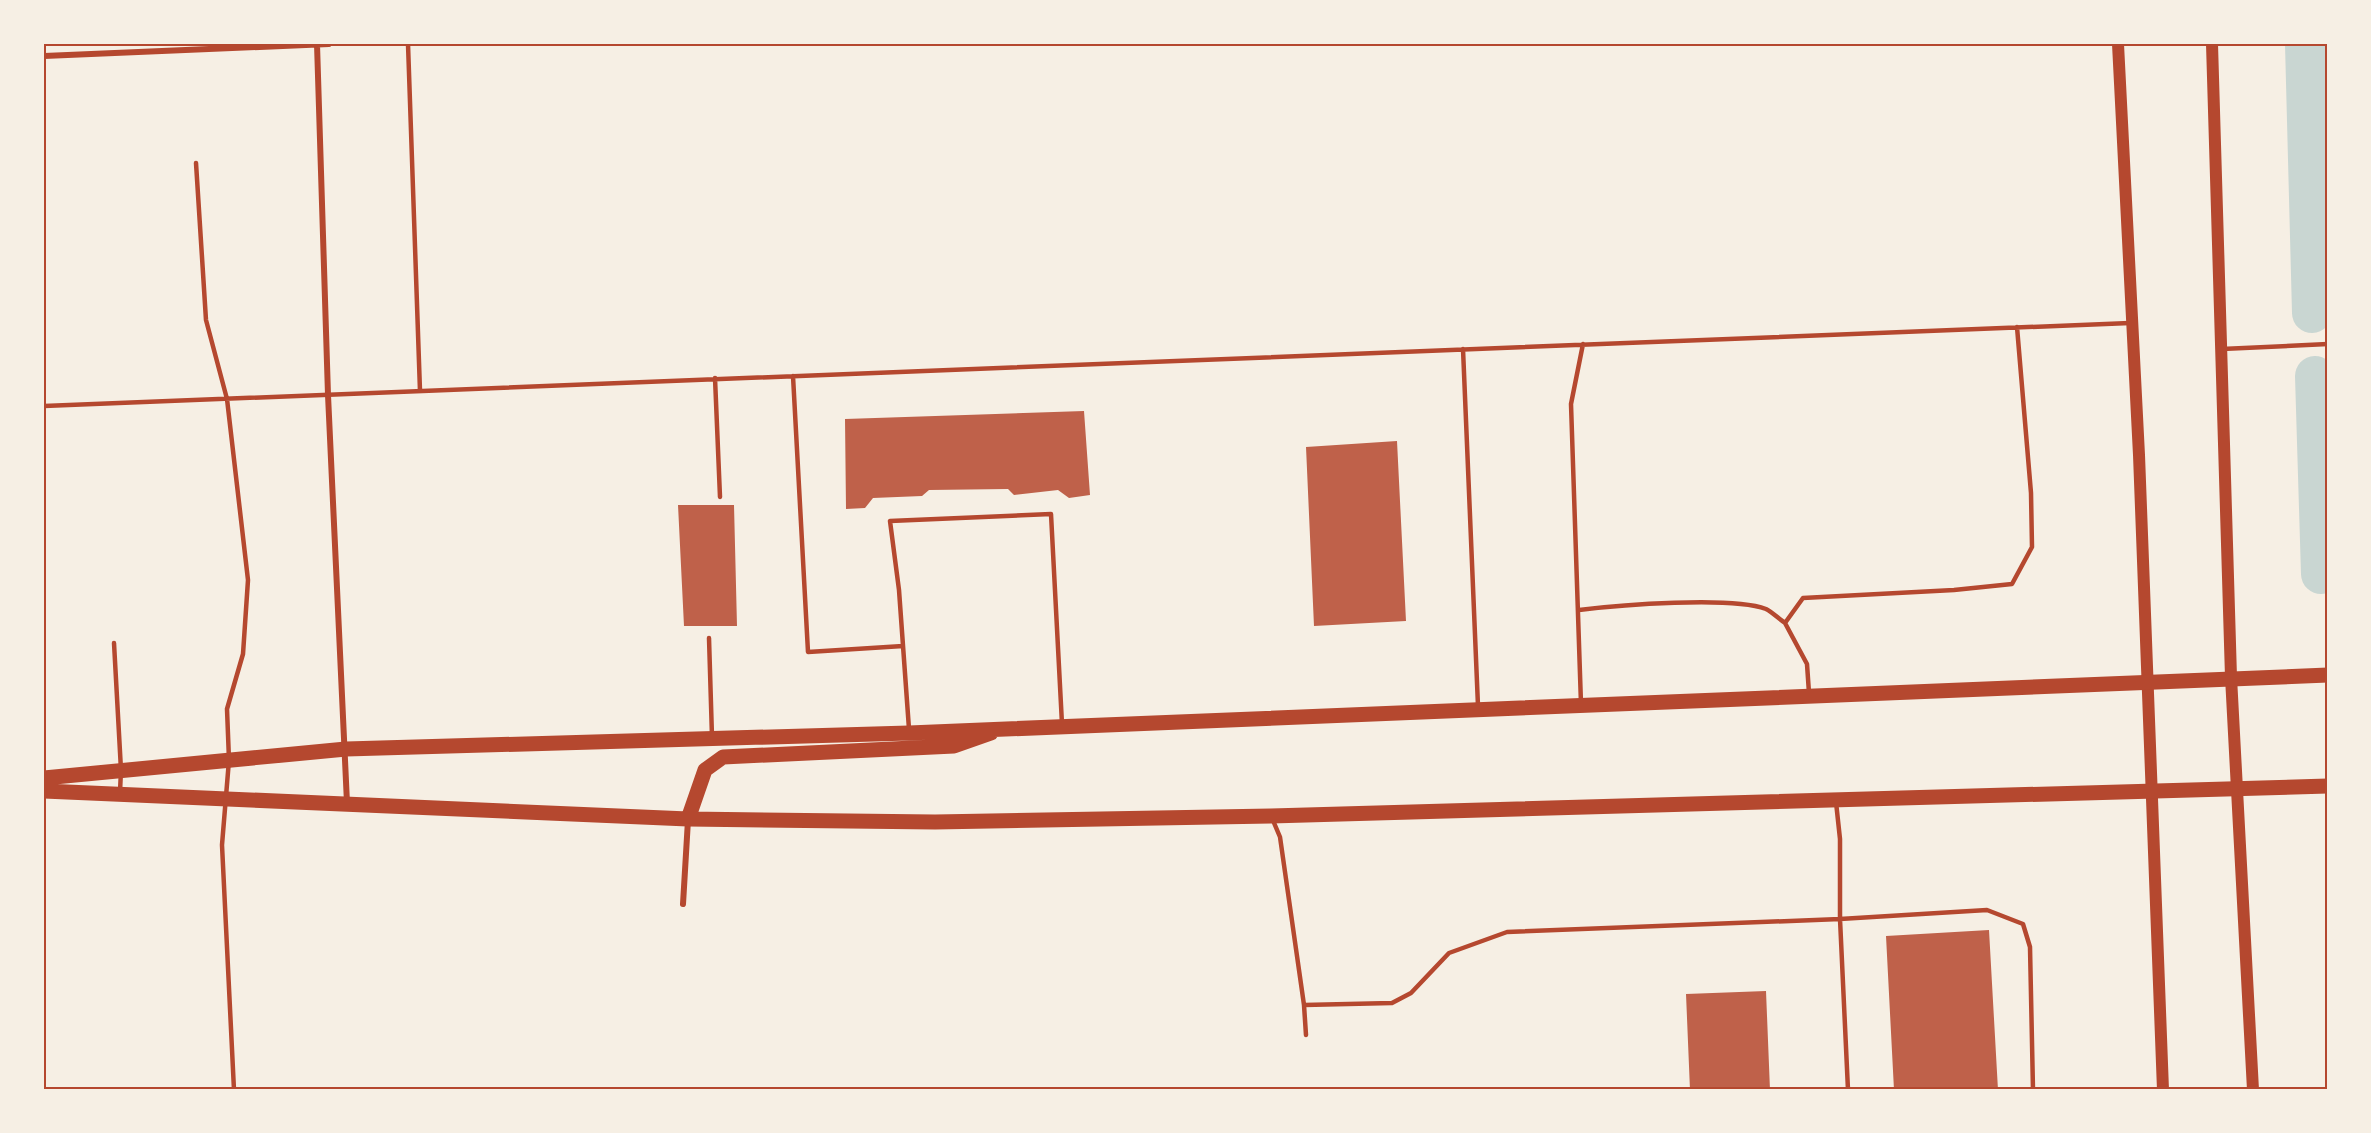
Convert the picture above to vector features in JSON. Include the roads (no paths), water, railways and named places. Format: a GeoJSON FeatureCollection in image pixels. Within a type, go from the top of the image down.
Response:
{"type":"FeatureCollection","features":[{"type":"Feature","properties":{"kind":"main road"},"geometry":{"type":"LineString","coordinates":[[2118,44],[2132,322],[2163,1089]]}},
{"type":"Feature","properties":{"kind":"main road"},"geometry":{"type":"LineString","coordinates":[[2212,44],[2231,677],[2253,1089]]}},
{"type":"Feature","properties":{"kind":"main road"},"geometry":{"type":"LineString","coordinates":[[44,778],[346,748],[909,733],[1809,694],[2328,675]]}},
{"type":"Feature","properties":{"kind":"main road"},"geometry":{"type":"LineString","coordinates":[[688,819],[705,770],[723,757],[954,746],[1005,728]]}},
{"type":"Feature","properties":{"kind":"main road"},"geometry":{"type":"LineString","coordinates":[[44,791],[688,819],[935,822],[1271,816],[2328,786]]}},
{"type":"Feature","properties":{"kind":"street"},"geometry":{"type":"LineString","coordinates":[[317,44],[328,394],[347,804]]}},
{"type":"Feature","properties":{"kind":"street"},"geometry":{"type":"LineString","coordinates":[[44,56],[329,44]]}},
{"type":"Feature","properties":{"kind":"street"},"geometry":{"type":"LineString","coordinates":[[683,904],[688,819]]}},
{"type":"Feature","properties":{"kind":"lane"},"geometry":{"type":"LineString","coordinates":[[408,44],[420,391]]}},
{"type":"Feature","properties":{"kind":"lane"},"geometry":{"type":"LineString","coordinates":[[196,163],[206,320],[227,399],[248,580],[243,654],[227,709],[229,760],[224,799],[222,852],[234,1089]]}},
{"type":"Feature","properties":{"kind":"lane"},"geometry":{"type":"LineString","coordinates":[[44,406],[2132,322]]}},
{"type":"Feature","properties":{"kind":"lane"},"geometry":{"type":"LineString","coordinates":[[1785,623],[1803,598],[1954,590],[2012,584],[2032,547],[2031,493],[2017,327]]}},
{"type":"Feature","properties":{"kind":"lane"},"geometry":{"type":"LineString","coordinates":[[1581,704],[1571,404],[1582,344]]}},
{"type":"Feature","properties":{"kind":"lane"},"geometry":{"type":"LineString","coordinates":[[2221,349],[2328,344]]}},
{"type":"Feature","properties":{"kind":"lane"},"geometry":{"type":"LineString","coordinates":[[1463,349],[1479,708]]}},
{"type":"Feature","properties":{"kind":"lane"},"geometry":{"type":"LineString","coordinates":[[793,376],[808,652],[903,646]]}},
{"type":"Feature","properties":{"kind":"lane"},"geometry":{"type":"LineString","coordinates":[[715,378],[720,497]]}},
{"type":"Feature","properties":{"kind":"lane"},"geometry":{"type":"LineString","coordinates":[[912,749],[890,521],[1051,514],[1062,726]]}},
{"type":"Feature","properties":{"kind":"lane"},"geometry":{"type":"LineString","coordinates":[[1579,610],[1732,603],[1767,609],[1785,623],[1807,664],[1809,694]]}},
{"type":"Feature","properties":{"kind":"lane"},"geometry":{"type":"LineString","coordinates":[[709,638],[712,740]]}},
{"type":"Feature","properties":{"kind":"lane"},"geometry":{"type":"LineString","coordinates":[[114,643],[121,770],[120,794]]}},
{"type":"Feature","properties":{"kind":"lane"},"geometry":{"type":"LineString","coordinates":[[1835,800],[1840,839],[1840,919],[1848,1089]]}},
{"type":"Feature","properties":{"kind":"lane"},"geometry":{"type":"LineString","coordinates":[[1271,816],[1280,837],[1304,1005],[1306,1035]]}},
{"type":"Feature","properties":{"kind":"lane"},"geometry":{"type":"LineString","coordinates":[[1304,1005],[1392,1003],[1411,993],[1449,953],[1507,932],[1840,919],[1987,910],[2023,924],[2030,947],[2033,1089]]}},
{"type":"Feature","properties":{"kind":"waterway"},"geometry":{"type":"LineString","coordinates":[[2305,44],[2312,313]]}},
{"type":"Feature","properties":{"kind":"waterway"},"geometry":{"type":"LineString","coordinates":[[2315,376],[2321,574]]}}]}
